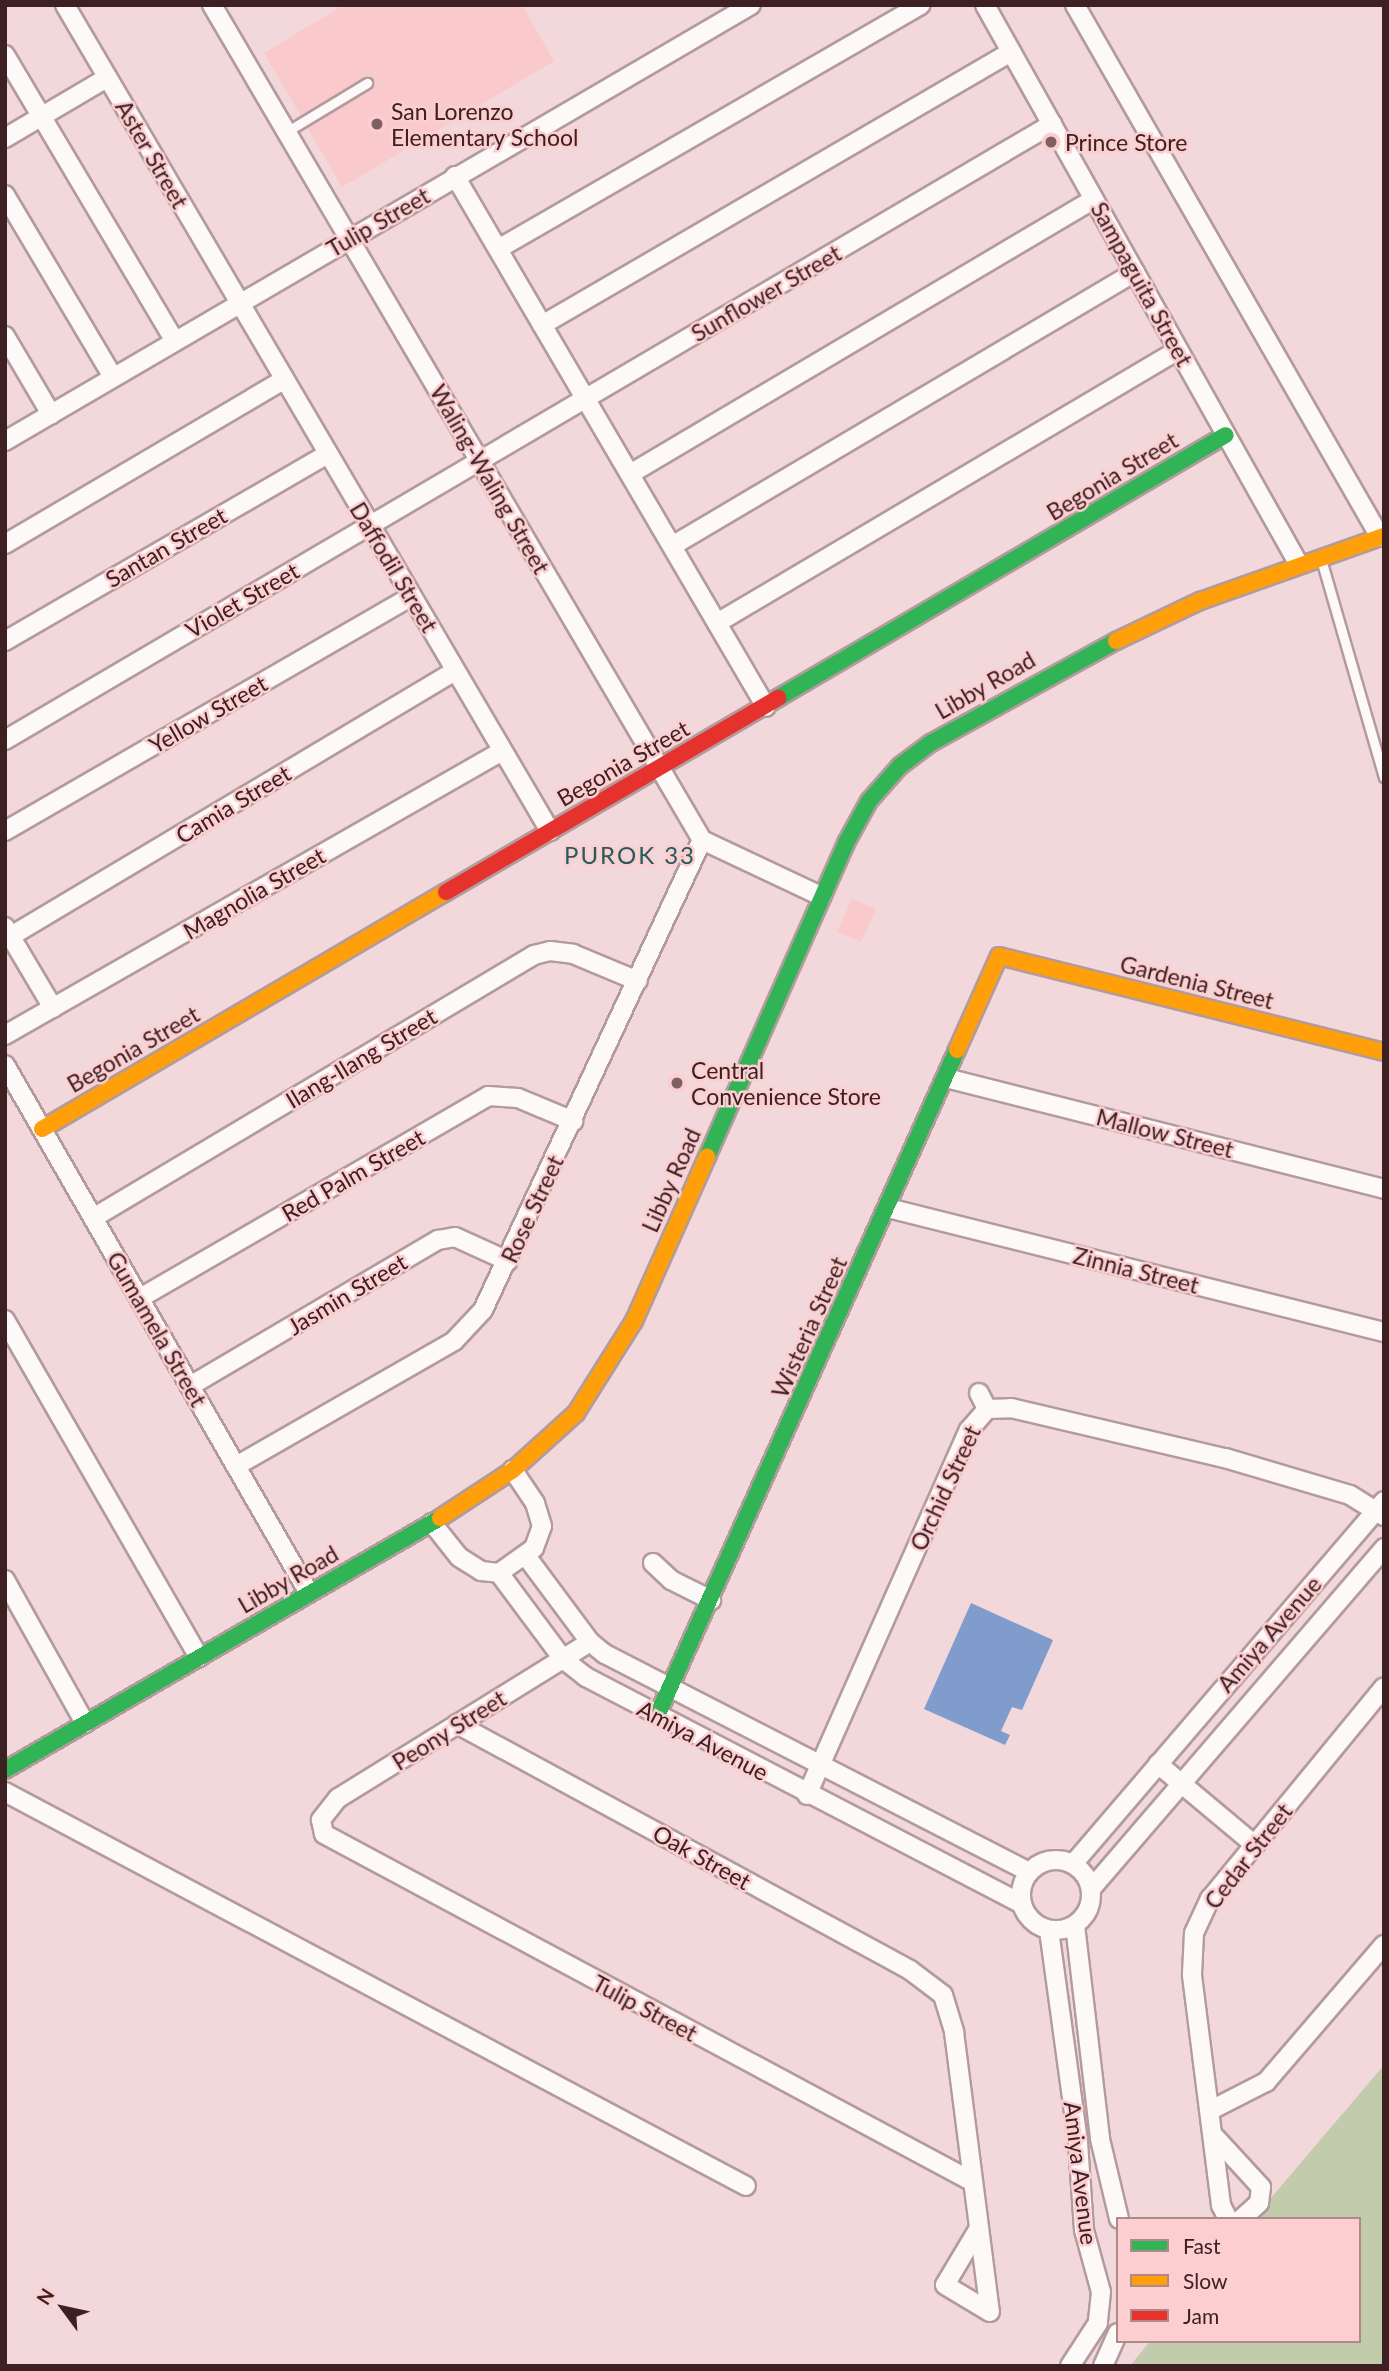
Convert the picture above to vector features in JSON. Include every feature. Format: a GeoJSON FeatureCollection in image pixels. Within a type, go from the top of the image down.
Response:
{"type":"FeatureCollection","features":[{"type":"Feature","properties":{"kind":"street","name":"Aster Street"},"geometry":{"type":"LineString","coordinates":[[65,5],[238,303]]}},
{"type":"Feature","properties":{"kind":"street","name":"Waling-Waling Street"},"geometry":{"type":"LineString","coordinates":[[212,5],[702,840]]}},
{"type":"Feature","properties":{"kind":"street","name":"Tulip Street"},"geometry":{"type":"LineString","coordinates":[[5,441],[751,5]]}},
{"type":"Feature","properties":{"kind":"street"},"geometry":{"type":"LineString","coordinates":[[498,249],[922,5]]}},
{"type":"Feature","properties":{"kind":"street","name":"Sampaguita Street"},"geometry":{"type":"LineString","coordinates":[[985,5],[1298,563]]}},
{"type":"Feature","properties":{"kind":"street"},"geometry":{"type":"LineString","coordinates":[[1074,5],[1382,537]]}},
{"type":"Feature","properties":{"kind":"street"},"geometry":{"type":"LineString","coordinates":[[542,325],[1011,52]]}},
{"type":"Feature","properties":{"kind":"street"},"geometry":{"type":"LineString","coordinates":[[5,55],[175,341]]}},
{"type":"Feature","properties":{"kind":"street"},"geometry":{"type":"LineString","coordinates":[[5,138],[107,78]]}},
{"type":"Feature","properties":{"kind":"street","name":"Sunflower Street"},"geometry":{"type":"LineString","coordinates":[[479,461],[1052,124]]}},
{"type":"Feature","properties":{"kind":"street"},"geometry":{"type":"LineString","coordinates":[[455,176],[766,707]]}},
{"type":"Feature","properties":{"kind":"street"},"geometry":{"type":"LineString","coordinates":[[5,195],[113,377]]}},
{"type":"Feature","properties":{"kind":"street"},"geometry":{"type":"LineString","coordinates":[[630,474],[1094,199]]}},
{"type":"Feature","properties":{"kind":"street"},"geometry":{"type":"LineString","coordinates":[[672,546],[1135,272]]}},
{"type":"Feature","properties":{"kind":"street","name":"Daffodil Street"},"geometry":{"type":"LineString","coordinates":[[238,303],[550,831]]}},
{"type":"Feature","properties":{"kind":"street"},"geometry":{"type":"LineString","coordinates":[[5,336],[51,414]]}},
{"type":"Feature","properties":{"kind":"street"},"geometry":{"type":"LineString","coordinates":[[717,623],[1178,349]]}},
{"type":"Feature","properties":{"kind":"street"},"geometry":{"type":"LineString","coordinates":[[5,544],[283,380]]}},
{"type":"Feature","properties":{"kind":"street","name":"Begonia Street"},"geometry":{"type":"LineString","coordinates":[[42,1129],[550,831],[661,769],[1226,435]]}},
{"type":"Feature","properties":{"kind":"street","name":"Santan Street"},"geometry":{"type":"LineString","coordinates":[[5,640],[327,454]]}},
{"type":"Feature","properties":{"kind":"street","name":"Violet Street"},"geometry":{"type":"LineString","coordinates":[[5,740],[479,461]]}},
{"type":"Feature","properties":{"kind":"street","name":"Libby Road"},"geometry":{"type":"LineString","coordinates":[[5,1770],[432,1522],[513,1470],[576,1413],[634,1321],[821,896],[869,801],[900,766],[931,743],[1071,662],[1200,601],[1298,563],[1382,537]]}},
{"type":"Feature","properties":{"kind":"street","name":"Yellow Street"},"geometry":{"type":"LineString","coordinates":[[5,831],[411,597]]}},
{"type":"Feature","properties":{"kind":"street","name":"Camia Street"},"geometry":{"type":"LineString","coordinates":[[8,932],[455,671]]}},
{"type":"Feature","properties":{"kind":"street","name":"Magnolia Street"},"geometry":{"type":"LineString","coordinates":[[5,1035],[502,751]]}},
{"type":"Feature","properties":{"kind":"street"},"geometry":{"type":"LineString","coordinates":[[702,840],[821,896]]}},
{"type":"Feature","properties":{"kind":"street","name":"Rose Street"},"geometry":{"type":"LineString","coordinates":[[236,1466],[454,1341],[483,1310],[702,840]]}},
{"type":"Feature","properties":{"kind":"street"},"geometry":{"type":"LineString","coordinates":[[8,932],[53,1008]]}},
{"type":"Feature","properties":{"kind":"street","name":"Ilang-Ilang Street"},"geometry":{"type":"LineString","coordinates":[[93,1218],[534,955],[550,951],[573,954],[638,981]]}},
{"type":"Feature","properties":{"kind":"street","name":"Gardenia Street"},"geometry":{"type":"LineString","coordinates":[[999,956],[1384,1052]]}},
{"type":"Feature","properties":{"kind":"street","name":"Wisteria Street"},"geometry":{"type":"LineString","coordinates":[[657,1716],[888,1208],[999,956]]}},
{"type":"Feature","properties":{"kind":"street","name":"Gumamela Street"},"geometry":{"type":"LineString","coordinates":[[5,1065],[309,1593]]}},
{"type":"Feature","properties":{"kind":"street","name":"Mallow Street"},"geometry":{"type":"LineString","coordinates":[[946,1078],[1384,1189]]}},
{"type":"Feature","properties":{"kind":"street","name":"Red Palm Street"},"geometry":{"type":"LineString","coordinates":[[140,1298],[488,1096],[518,1098],[573,1121]]}},
{"type":"Feature","properties":{"kind":"street","name":"Zinnia Street"},"geometry":{"type":"LineString","coordinates":[[888,1208],[1384,1332]]}},
{"type":"Feature","properties":{"kind":"street","name":"Jasmin Street"},"geometry":{"type":"LineString","coordinates":[[190,1386],[438,1240],[455,1237],[508,1261]]}},
{"type":"Feature","properties":{"kind":"street"},"geometry":{"type":"LineString","coordinates":[[5,1320],[199,1657]]}},
{"type":"Feature","properties":{"kind":"street","name":"Orchid Street"},"geometry":{"type":"LineString","coordinates":[[807,1795],[983,1401],[1225,1458],[1342,1493],[1381,1509]]}},
{"type":"Feature","properties":{"kind":"street"},"geometry":{"type":"LineString","coordinates":[[432,1522],[459,1557],[481,1571],[499,1573],[526,1556],[540,1537],[541,1514],[513,1470]]}},
{"type":"Feature","properties":{"kind":"street","name":"Amiya Avenue"},"geometry":{"type":"LineString","coordinates":[[1073,1864],[1381,1509]]}},
{"type":"Feature","properties":{"kind":"street","name":"Amiya Avenue"},"geometry":{"type":"LineString","coordinates":[[1091,1889],[1384,1548]]}},
{"type":"Feature","properties":{"kind":"street","name":"Amiya Avenue"},"geometry":{"type":"LineString","coordinates":[[526,1556],[590,1642],[670,1689],[1029,1872]]}},
{"type":"Feature","properties":{"kind":"street"},"geometry":{"type":"LineString","coordinates":[[653,1563],[671,1580],[711,1600]]}},
{"type":"Feature","properties":{"kind":"street","name":"Amiya Avenue"},"geometry":{"type":"LineString","coordinates":[[499,1573],[563,1659],[586,1677],[807,1795],[1021,1903]]}},
{"type":"Feature","properties":{"kind":"street"},"geometry":{"type":"LineString","coordinates":[[5,1580],[85,1723]]}},
{"type":"Feature","properties":{"kind":"street","name":"Peony Street"},"geometry":{"type":"LineString","coordinates":[[321,1828],[324,1812],[338,1798],[590,1642]]}},
{"type":"Feature","properties":{"kind":"street","name":"Cedar Street"},"geometry":{"type":"LineString","coordinates":[[1227,2217],[1221,2205],[1212,2110],[1192,1974],[1194,1933],[1210,1899],[1384,1687]]}},
{"type":"Feature","properties":{"kind":"street","name":"Oak Street"},"geometry":{"type":"LineString","coordinates":[[457,1724],[910,1970],[943,1995],[954,2032],[973,2182]]}},
{"type":"Feature","properties":{"kind":"street"},"geometry":{"type":"LineString","coordinates":[[1158,1764],[1255,1845]]}},
{"type":"Feature","properties":{"kind":"street"},"geometry":{"type":"LineString","coordinates":[[5,1791],[746,2186]]}},
{"type":"Feature","properties":{"kind":"street","name":"Tulip Street"},"geometry":{"type":"LineString","coordinates":[[321,1828],[337,1844],[973,2182]]}},
{"type":"Feature","properties":{"kind":"street"},"geometry":{"type":"LineString","coordinates":[[1053,1860],[1073,1864],[1085,1874],[1091,1889],[1087,1913],[1076,1925],[1049,1930],[1031,1921],[1021,1903],[1029,1872],[1053,1860]]}},
{"type":"Feature","properties":{"kind":"street","name":"Amiya Avenue"},"geometry":{"type":"LineString","coordinates":[[1076,1925],[1102,2155],[1118,2217]]}},
{"type":"Feature","properties":{"kind":"street","name":"Amiya Avenue"},"geometry":{"type":"LineString","coordinates":[[1049,1930],[1080,2158],[1084,2230],[1101,2292],[1098,2323],[1070,2366]]}},
{"type":"Feature","properties":{"kind":"street"},"geometry":{"type":"LineString","coordinates":[[1212,2110],[1266,2081],[1384,1945]]}},
{"type":"Feature","properties":{"kind":"street"},"geometry":{"type":"LineString","coordinates":[[1215,2137],[1261,2187],[1259,2203],[1243,2217]]}},
{"type":"Feature","properties":{"kind":"street"},"geometry":{"type":"LineString","coordinates":[[1080,2158],[1102,2155]]}},
{"type":"Feature","properties":{"kind":"street"},"geometry":{"type":"LineString","coordinates":[[973,2182],[979,2228]]}},
{"type":"Feature","properties":{"kind":"street"},"geometry":{"type":"LineString","coordinates":[[1098,2323],[1116,2329]]}},
{"type":"Feature","properties":{"kind":"street"},"geometry":{"type":"LineString","coordinates":[[1103,2366],[1116,2335]]}},
{"type":"Feature","properties":{"kind":"lane"},"geometry":{"type":"LineString","coordinates":[[286,132],[367,83]]}},
{"type":"Feature","properties":{"kind":"lane"},"geometry":{"type":"LineString","coordinates":[[1320,557],[1384,777]]}},
{"type":"Feature","properties":{"kind":"shaded area","name":"San Lorenzo Elementary School"},"geometry":{"type":"Polygon","coordinates":[[[344,5],[522,5],[554,61],[342,187],[264,53],[344,5]]]}},
{"type":"Feature","properties":{"kind":"shaded area"},"geometry":{"type":"Polygon","coordinates":[[[852,899],[876,909],[861,942],[837,932],[852,899]]]}},
{"type":"Feature","properties":{"kind":"green space"},"geometry":{"type":"Polygon","coordinates":[[[1384,2065],[1384,2366],[1130,2366],[1148,2343],[1361,2343],[1361,2217],[1255,2217],[1384,2065]]]}},
{"type":"Feature","properties":{"kind":"water"},"geometry":{"type":"Polygon","coordinates":[[[971,1603],[1053,1640],[1022,1710],[1012,1707],[1001,1731],[1010,1735],[1005,1745],[924,1709],[971,1603]]]}},
{"type":"Feature","properties":{"kind":"traffic: fast"},"geometry":{"type":"LineString","coordinates":[[778,698],[1226,435]]}},
{"type":"Feature","properties":{"kind":"traffic: fast"},"geometry":{"type":"LineString","coordinates":[[707,1157],[846,843],[869,801],[900,766],[931,743],[1116,641]]}},
{"type":"Feature","properties":{"kind":"traffic: fast"},"geometry":{"type":"LineString","coordinates":[[657,1716],[957,1050]]}},
{"type":"Feature","properties":{"kind":"traffic: fast"},"geometry":{"type":"LineString","coordinates":[[5,1770],[440,1518]]}},
{"type":"Feature","properties":{"kind":"traffic: slow"},"geometry":{"type":"LineString","coordinates":[[1116,641],[1200,601],[1384,536]]}},
{"type":"Feature","properties":{"kind":"traffic: slow"},"geometry":{"type":"LineString","coordinates":[[42,1129],[446,892]]}},
{"type":"Feature","properties":{"kind":"traffic: slow"},"geometry":{"type":"LineString","coordinates":[[957,1050],[999,956],[1384,1052]]}},
{"type":"Feature","properties":{"kind":"traffic: slow"},"geometry":{"type":"LineString","coordinates":[[440,1518],[513,1470],[576,1413],[634,1321],[707,1157]]}},
{"type":"Feature","properties":{"kind":"traffic: jam"},"geometry":{"type":"LineString","coordinates":[[446,892],[778,698]]}},
{"type":"Feature","properties":{"kind":"place","name":"San Lorenzo Elementary School"},"geometry":{"type":"Point","coordinates":[377,124]}},
{"type":"Feature","properties":{"kind":"place","name":"Prince Store"},"geometry":{"type":"Point","coordinates":[1051,142]}},
{"type":"Feature","properties":{"kind":"place","name":"Central Convenience Store"},"geometry":{"type":"Point","coordinates":[677,1083]}},
{"type":"Feature","properties":{"kind":"district","name":"PUROK 33"},"geometry":{"type":"Point","coordinates":[630,855]}}]}
